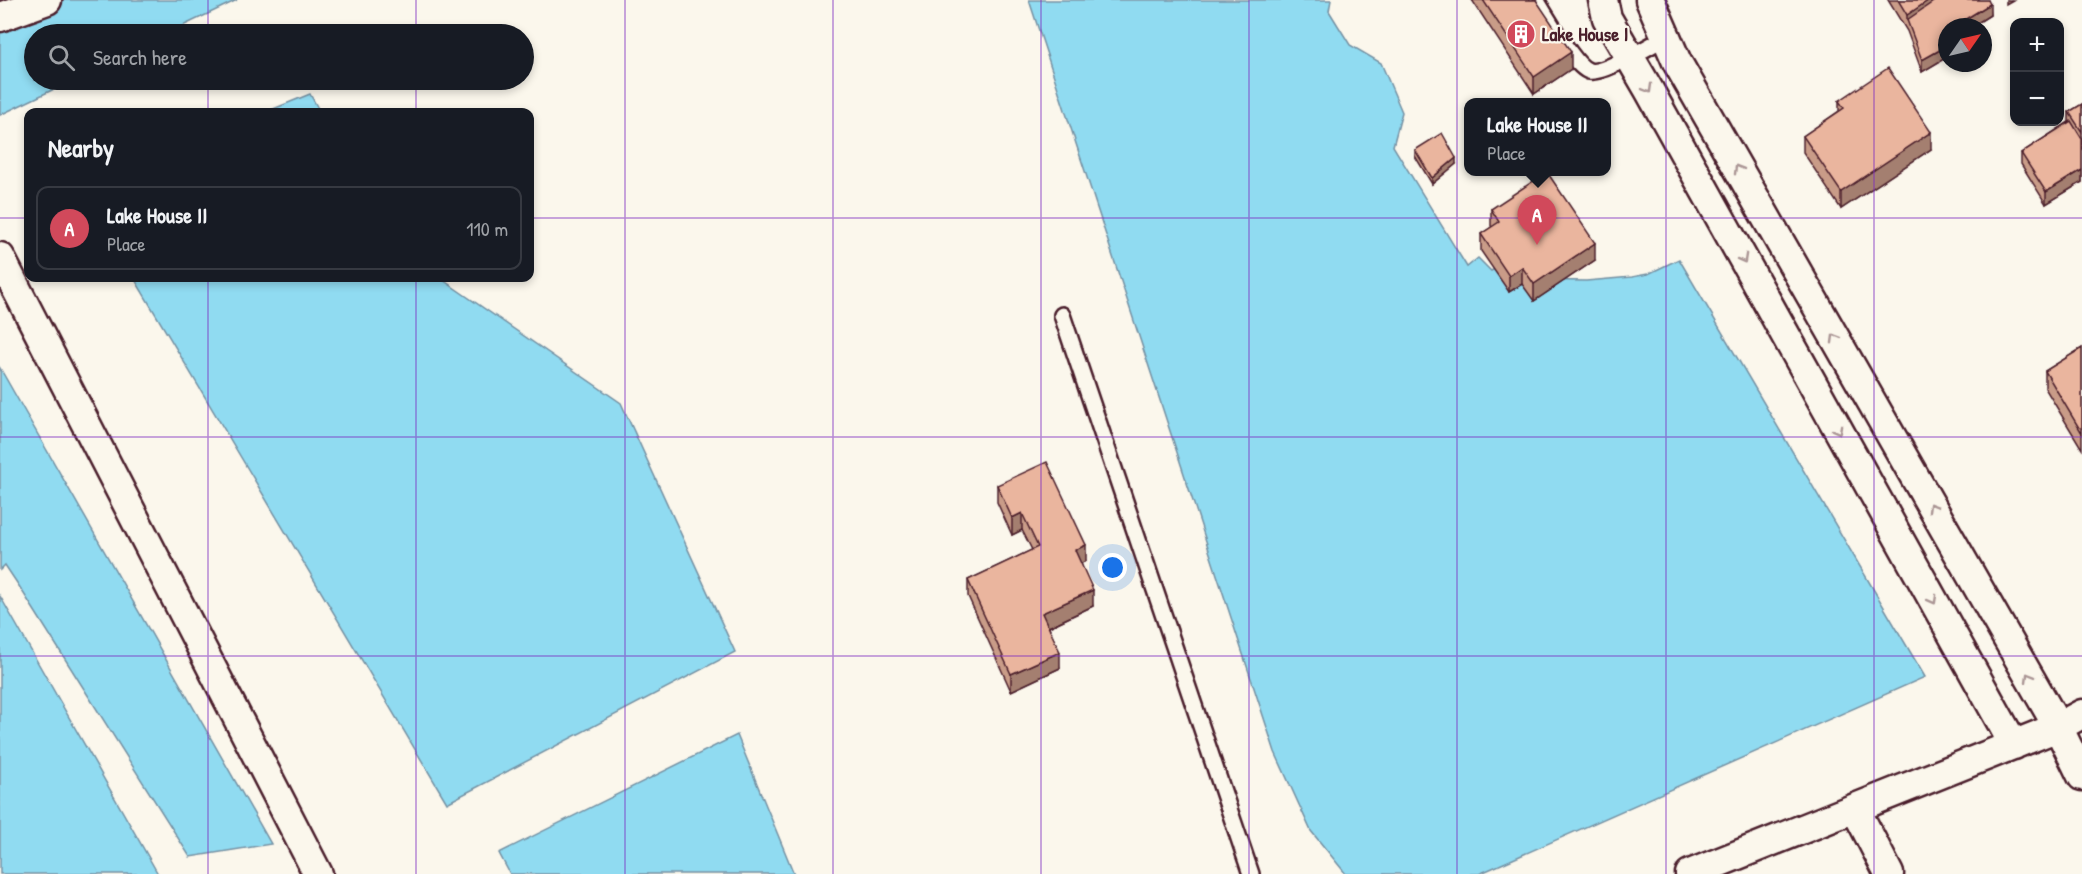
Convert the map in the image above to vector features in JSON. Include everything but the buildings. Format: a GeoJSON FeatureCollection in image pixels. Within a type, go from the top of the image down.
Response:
{"type":"FeatureCollection","features":[{"type":"Feature","properties":{"kind":"street"},"geometry":{"type":"LineString","coordinates":[[0,17],[47,0]]}},
{"type":"Feature","properties":{"kind":"street"},"geometry":{"type":"LineString","coordinates":[[1603,0],[1607,18],[2014,745]]}},
{"type":"Feature","properties":{"kind":"street"},"geometry":{"type":"LineString","coordinates":[[1650,0],[1677,62],[2070,721],[2082,776]]}},
{"type":"Feature","properties":{"kind":"street"},"geometry":{"type":"LineString","coordinates":[[0,257],[318,874]]}},
{"type":"Feature","properties":{"kind":"street"},"geometry":{"type":"LineString","coordinates":[[1690,874],[2070,721]]}},
{"type":"Feature","properties":{"kind":"street"},"geometry":{"type":"LineString","coordinates":[[1856,808],[1889,874]]}},
{"type":"Feature","properties":{"kind":"lane"},"geometry":{"type":"LineString","coordinates":[[1536,0],[1579,66],[1592,72],[1629,57],[1666,37]]}},
{"type":"Feature","properties":{"kind":"lane"},"geometry":{"type":"LineString","coordinates":[[1062,315],[1251,874]]}},
{"type":"Feature","properties":{"kind":"water"},"geometry":{"type":"Polygon","coordinates":[[[0,0],[237,0],[187,24],[24,24],[24,90],[52,90],[0,115],[0,0]]]}},
{"type":"Feature","properties":{"kind":"water"},"geometry":{"type":"Polygon","coordinates":[[[1029,0],[1331,0],[1329,11],[1350,45],[1381,63],[1402,112],[1393,146],[1467,267],[1478,258],[1491,271],[1513,259],[1526,280],[1586,281],[1648,274],[1679,259],[1925,677],[1479,874],[1346,874],[1311,831],[1275,752],[1029,0]]]}},
{"type":"Feature","properties":{"kind":"water"},"geometry":{"type":"Polygon","coordinates":[[[310,94],[318,108],[276,108],[310,94]]]}},
{"type":"Feature","properties":{"kind":"water"},"geometry":{"type":"Polygon","coordinates":[[[136,282],[446,282],[621,403],[735,652],[447,803],[136,282]]]}},
{"type":"Feature","properties":{"kind":"water"},"geometry":{"type":"Polygon","coordinates":[[[0,368],[271,844],[190,857],[5,565],[0,570],[0,368]]]}},
{"type":"Feature","properties":{"kind":"water"},"geometry":{"type":"Polygon","coordinates":[[[0,596],[158,874],[0,874],[0,596]]]}},
{"type":"Feature","properties":{"kind":"water"},"geometry":{"type":"Polygon","coordinates":[[[737,735],[794,874],[510,874],[499,853],[737,735]]]}},
{"type":"Feature","properties":{"kind":"place","name":"Lake House I"},"geometry":{"type":"Point","coordinates":[1521,34]}},
{"type":"Feature","properties":{"kind":"place","name":"Lake House II"},"geometry":{"type":"Point","coordinates":[1537,245]}}]}
